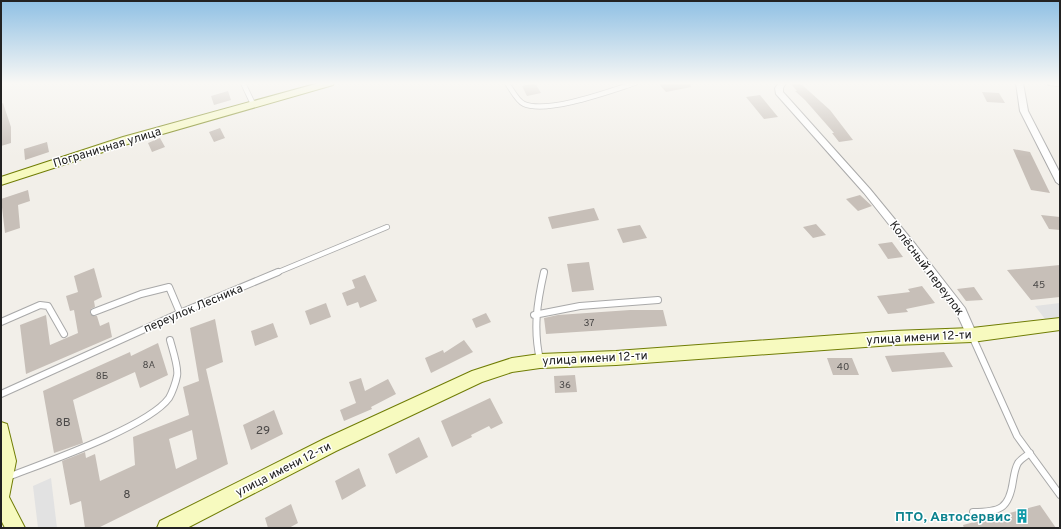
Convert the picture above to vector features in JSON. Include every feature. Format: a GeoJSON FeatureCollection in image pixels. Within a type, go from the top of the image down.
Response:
{"type":"FeatureCollection","features":[{"type":"Feature","properties":{"kind":"main road","name":"Пограничная улица"},"geometry":{"type":"LineString","coordinates":[[1,181],[127,140],[240,108]]}},
{"type":"Feature","properties":{"kind":"main road","name":"улица имени 12-ти"},"geometry":{"type":"LineString","coordinates":[[167,528],[330,445],[443,391],[478,376],[505,367],[540,361],[616,358],[893,338],[972,335],[1060,324]]}},
{"type":"Feature","properties":{"kind":"main road"},"geometry":{"type":"LineString","coordinates":[[1,430],[4,478]]}},
{"type":"Feature","properties":{"kind":"main road"},"geometry":{"type":"LineString","coordinates":[[1,501],[15,528]]}},
{"type":"Feature","properties":{"kind":"street","name":"Колёсный переулок"},"geometry":{"type":"LineString","coordinates":[[792,108],[810,130],[867,191],[913,248],[961,311],[972,335]]}},
{"type":"Feature","properties":{"kind":"street"},"geometry":{"type":"LineString","coordinates":[[1024,108],[1060,182]]}},
{"type":"Feature","properties":{"kind":"lane","name":"переулок Лесника"},"geometry":{"type":"LineString","coordinates":[[1,394],[180,313],[387,227]]}},
{"type":"Feature","properties":{"kind":"lane"},"geometry":{"type":"LineString","coordinates":[[540,361],[535,340],[534,315],[544,272]]}},
{"type":"Feature","properties":{"kind":"lane"},"geometry":{"type":"LineString","coordinates":[[94,312],[162,288],[169,287],[180,313]]}},
{"type":"Feature","properties":{"kind":"lane"},"geometry":{"type":"LineString","coordinates":[[534,315],[570,307],[658,300]]}},
{"type":"Feature","properties":{"kind":"lane"},"geometry":{"type":"LineString","coordinates":[[1,322],[40,305],[48,306],[64,334]]}},
{"type":"Feature","properties":{"kind":"lane","name":"Колёсный переулок"},"geometry":{"type":"LineString","coordinates":[[972,335],[1017,436],[1060,495]]}},
{"type":"Feature","properties":{"kind":"lane"},"geometry":{"type":"LineString","coordinates":[[4,478],[78,450],[136,423],[156,410],[169,398],[178,374],[170,340]]}},
{"type":"Feature","properties":{"kind":"lane"},"geometry":{"type":"LineString","coordinates":[[973,512],[995,510],[1009,500],[1014,487],[1016,468],[1019,462],[1030,453]]}},
{"type":"Feature","properties":{"kind":"shaded area"},"geometry":{"type":"Polygon","coordinates":[[[1060,303],[1060,317],[1045,319],[1035,306],[1060,303]]]}},
{"type":"Feature","properties":{"kind":"shaded area"},"geometry":{"type":"Polygon","coordinates":[[[51,478],[57,528],[38,528],[33,486],[51,478]]]}},
{"type":"Feature","properties":{"kind":"building"},"geometry":{"type":"Polygon","coordinates":[[[1,108],[5,108],[11,127],[11,143],[1,146],[1,108]]]}},
{"type":"Feature","properties":{"kind":"building"},"geometry":{"type":"Polygon","coordinates":[[[755,108],[770,108],[778,117],[764,119],[755,108]]]}},
{"type":"Feature","properties":{"kind":"building"},"geometry":{"type":"Polygon","coordinates":[[[812,108],[827,108],[853,140],[839,142],[832,133],[834,133],[812,108]]]}},
{"type":"Feature","properties":{"kind":"building"},"geometry":{"type":"Polygon","coordinates":[[[220,128],[225,138],[214,142],[209,132],[220,128]]]}},
{"type":"Feature","properties":{"kind":"building"},"geometry":{"type":"Polygon","coordinates":[[[160,138],[165,147],[152,152],[148,143],[160,138]]]}},
{"type":"Feature","properties":{"kind":"building"},"geometry":{"type":"Polygon","coordinates":[[[47,142],[49,152],[25,160],[24,149],[47,142]]]}},
{"type":"Feature","properties":{"kind":"building"},"geometry":{"type":"Polygon","coordinates":[[[1013,149],[1030,152],[1050,193],[1031,190],[1013,149]]]}},
{"type":"Feature","properties":{"kind":"building"},"geometry":{"type":"Polygon","coordinates":[[[28,190],[30,201],[18,205],[20,228],[5,233],[1,199],[28,190]]]}},
{"type":"Feature","properties":{"kind":"building"},"geometry":{"type":"Polygon","coordinates":[[[860,195],[872,206],[858,211],[846,199],[860,195]]]}},
{"type":"Feature","properties":{"kind":"building"},"geometry":{"type":"Polygon","coordinates":[[[594,208],[599,220],[552,229],[548,217],[594,208]]]}},
{"type":"Feature","properties":{"kind":"building"},"geometry":{"type":"Polygon","coordinates":[[[1041,215],[1060,217],[1060,230],[1049,229],[1041,215]]]}},
{"type":"Feature","properties":{"kind":"building"},"geometry":{"type":"Polygon","coordinates":[[[816,224],[826,235],[813,238],[803,227],[816,224]]]}},
{"type":"Feature","properties":{"kind":"building"},"geometry":{"type":"Polygon","coordinates":[[[640,225],[647,238],[623,243],[617,229],[640,225]]]}},
{"type":"Feature","properties":{"kind":"building"},"geometry":{"type":"Polygon","coordinates":[[[892,242],[903,257],[888,259],[878,244],[892,242]]]}},
{"type":"Feature","properties":{"kind":"building"},"geometry":{"type":"Polygon","coordinates":[[[589,262],[594,290],[572,292],[567,264],[589,262]]]}},
{"type":"Feature","properties":{"kind":"building"},"geometry":{"type":"Polygon","coordinates":[[[1060,265],[1060,297],[1031,300],[1007,270],[1060,265]]]}},
{"type":"Feature","properties":{"kind":"building"},"geometry":{"type":"Polygon","coordinates":[[[94,268],[102,297],[94,301],[95,307],[91,309],[90,313],[93,316],[97,316],[100,326],[109,322],[112,337],[26,374],[20,325],[46,315],[50,345],[78,333],[74,310],[70,311],[66,296],[78,292],[74,276],[94,268]]]}},
{"type":"Feature","properties":{"kind":"building"},"geometry":{"type":"Polygon","coordinates":[[[365,275],[377,301],[360,308],[358,302],[347,306],[342,293],[355,288],[352,280],[365,275]]]}},
{"type":"Feature","properties":{"kind":"building"},"geometry":{"type":"Polygon","coordinates":[[[922,286],[935,303],[906,309],[908,312],[888,314],[877,296],[910,292],[908,289],[922,286]]]}},
{"type":"Feature","properties":{"kind":"building"},"geometry":{"type":"Polygon","coordinates":[[[974,287],[983,300],[966,301],[957,289],[974,287]]]}},
{"type":"Feature","properties":{"kind":"building"},"geometry":{"type":"Polygon","coordinates":[[[326,303],[331,317],[310,325],[305,311],[326,303]]]}},
{"type":"Feature","properties":{"kind":"building"},"geometry":{"type":"Polygon","coordinates":[[[630,310],[663,310],[667,326],[546,334],[544,318],[558,315],[630,310]]]}},
{"type":"Feature","properties":{"kind":"building"},"geometry":{"type":"Polygon","coordinates":[[[486,313],[491,322],[476,328],[472,319],[486,313]]]}},
{"type":"Feature","properties":{"kind":"building"},"geometry":{"type":"Polygon","coordinates":[[[215,319],[223,362],[206,369],[228,464],[98,528],[85,528],[81,501],[70,505],[62,461],[85,452],[86,458],[95,454],[100,481],[135,465],[133,437],[189,415],[183,387],[199,381],[190,328],[215,319]],[[192,430],[169,439],[176,469],[197,459],[192,430]]]}},
{"type":"Feature","properties":{"kind":"building"},"geometry":{"type":"Polygon","coordinates":[[[273,323],[278,337],[255,346],[251,331],[273,323]]]}},
{"type":"Feature","properties":{"kind":"building"},"geometry":{"type":"Polygon","coordinates":[[[464,340],[473,352],[431,373],[425,358],[443,350],[444,353],[464,340]]]}},
{"type":"Feature","properties":{"kind":"building"},"geometry":{"type":"Polygon","coordinates":[[[158,343],[168,375],[140,388],[135,372],[73,400],[83,443],[54,453],[43,391],[130,352],[131,356],[158,343]]]}},
{"type":"Feature","properties":{"kind":"building"},"geometry":{"type":"Polygon","coordinates":[[[944,352],[953,367],[892,372],[885,356],[944,352]]]}},
{"type":"Feature","properties":{"kind":"building"},"geometry":{"type":"Polygon","coordinates":[[[827,358],[852,358],[859,375],[833,375],[827,358]]]}},
{"type":"Feature","properties":{"kind":"building"},"geometry":{"type":"Polygon","coordinates":[[[575,375],[577,392],[555,393],[554,376],[575,375]]]}},
{"type":"Feature","properties":{"kind":"building"},"geometry":{"type":"Polygon","coordinates":[[[361,378],[365,391],[388,379],[396,394],[371,407],[372,409],[344,421],[340,410],[356,403],[349,382],[361,378]]]}},
{"type":"Feature","properties":{"kind":"building"},"geometry":{"type":"Polygon","coordinates":[[[490,398],[503,423],[491,429],[489,426],[452,447],[441,421],[490,398]]]}},
{"type":"Feature","properties":{"kind":"building"},"geometry":{"type":"Polygon","coordinates":[[[274,410],[283,434],[251,450],[243,425],[274,410]]]}},
{"type":"Feature","properties":{"kind":"building"},"geometry":{"type":"Polygon","coordinates":[[[419,437],[428,457],[396,474],[388,454],[419,437]]]}},
{"type":"Feature","properties":{"kind":"building"},"geometry":{"type":"Polygon","coordinates":[[[359,468],[366,486],[342,500],[335,481],[359,468]]]}},
{"type":"Feature","properties":{"kind":"building"},"geometry":{"type":"Polygon","coordinates":[[[291,504],[298,523],[289,528],[268,528],[265,518],[291,504]]]}},
{"type":"Feature","properties":{"kind":"building","name":"ПТО, Автосервис"},"geometry":{"type":"Polygon","coordinates":[[[1040,505],[1056,528],[964,528],[963,525],[1040,505]]]}},
{"type":"Feature","properties":{"kind":"place","name":"ПТО, Автосервис"},"geometry":{"type":"Point","coordinates":[1022,516]}}]}
